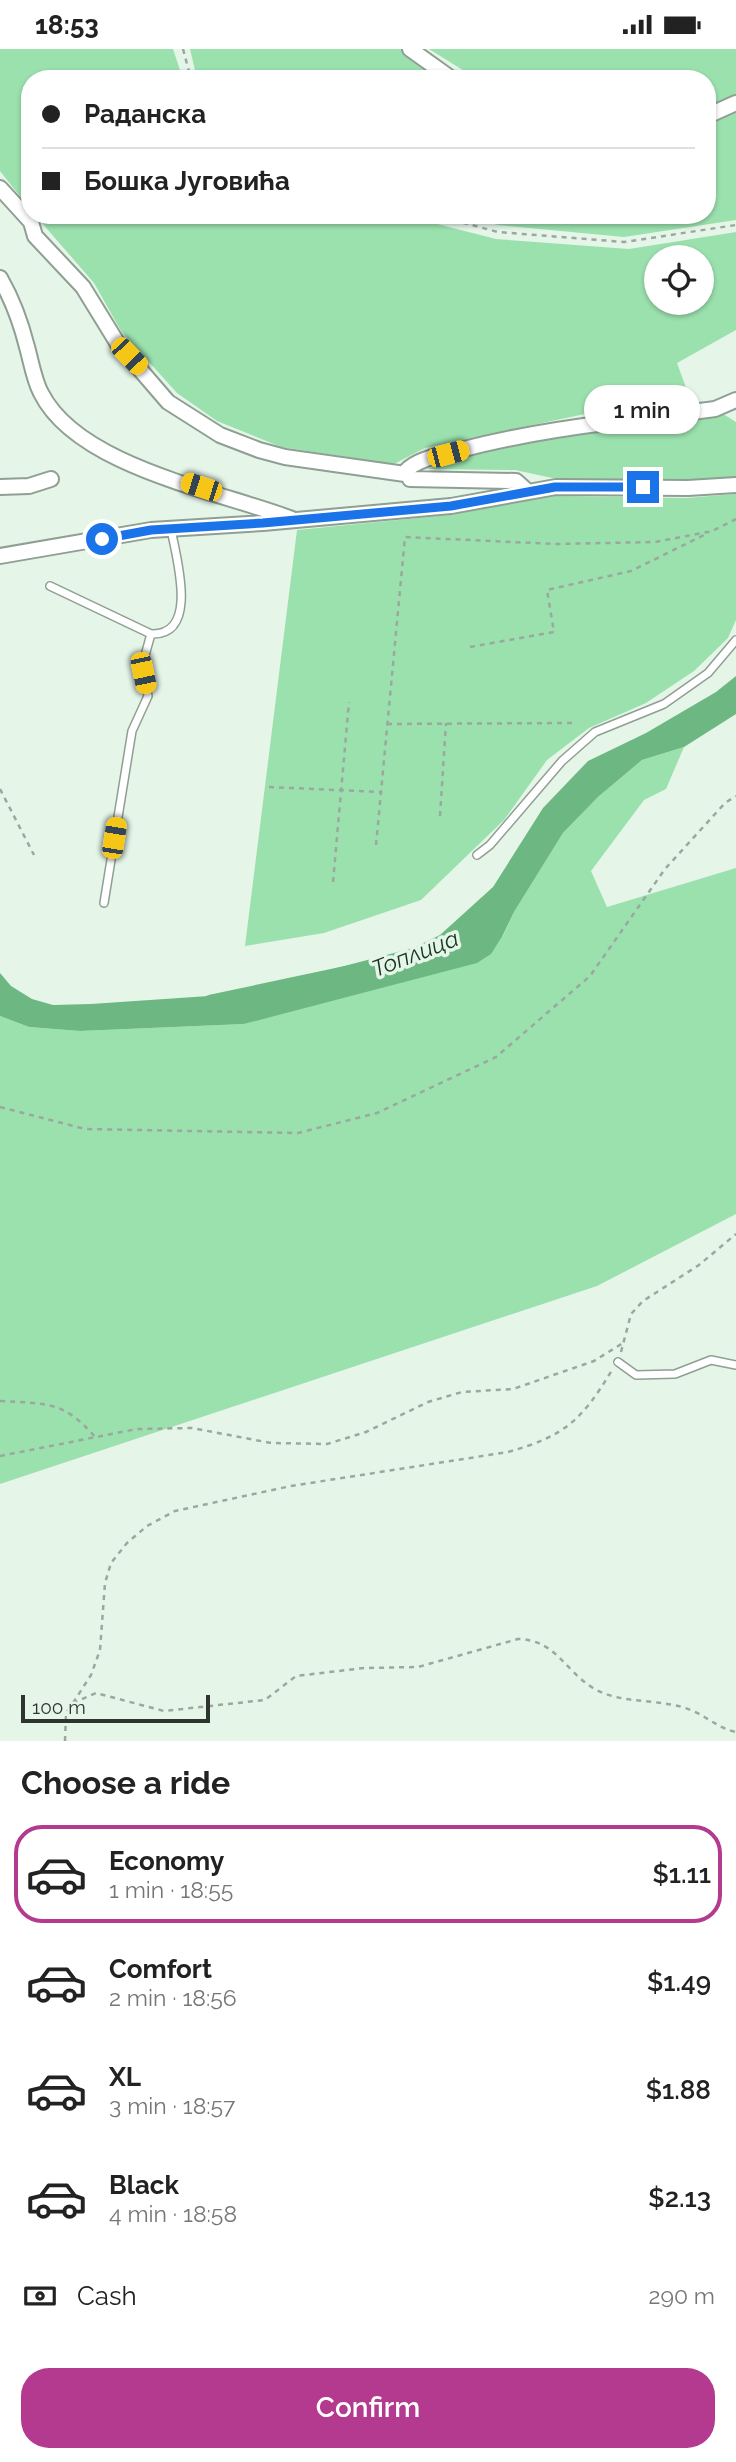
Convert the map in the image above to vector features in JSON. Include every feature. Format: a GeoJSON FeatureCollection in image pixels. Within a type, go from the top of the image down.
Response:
{"type":"FeatureCollection","features":[{"type":"Feature","properties":{"kind":"street"},"geometry":{"type":"LineString","coordinates":[[410,49],[439,70]]}},
{"type":"Feature","properties":{"kind":"street"},"geometry":{"type":"LineString","coordinates":[[716,112],[736,103]]}},
{"type":"Feature","properties":{"kind":"street"},"geometry":{"type":"LineString","coordinates":[[0,188],[21,213]]}},
{"type":"Feature","properties":{"kind":"street"},"geometry":{"type":"LineString","coordinates":[[32,224],[35,236],[83,287],[118,344],[168,402],[220,435],[285,457],[405,474],[410,479],[440,482],[516,481],[526,490]]}},
{"type":"Feature","properties":{"kind":"street"},"geometry":{"type":"LineString","coordinates":[[0,278],[22,326],[40,393],[62,423],[81,439],[128,463],[294,519]]}},
{"type":"Feature","properties":{"kind":"street"},"geometry":{"type":"LineString","coordinates":[[405,474],[407,468],[423,461],[509,439],[598,421],[715,409],[736,401]]}},
{"type":"Feature","properties":{"kind":"street"},"geometry":{"type":"LineString","coordinates":[[0,487],[29,486],[51,479]]}},
{"type":"Feature","properties":{"kind":"street"},"geometry":{"type":"LineString","coordinates":[[0,556],[172,528],[451,506],[526,490],[620,485],[688,488],[736,485]]}},
{"type":"Feature","properties":{"kind":"lane"},"geometry":{"type":"LineString","coordinates":[[50,586],[151,634],[172,629],[181,610],[172,528]]}},
{"type":"Feature","properties":{"kind":"lane"},"geometry":{"type":"LineString","coordinates":[[104,903],[132,731],[148,696],[142,666],[151,634]]}},
{"type":"Feature","properties":{"kind":"lane"},"geometry":{"type":"LineString","coordinates":[[477,855],[496,838],[562,761],[595,732],[664,704],[708,673],[736,640]]}},
{"type":"Feature","properties":{"kind":"lane"},"geometry":{"type":"LineString","coordinates":[[618,1361],[636,1375],[675,1374],[711,1360],[736,1365]]}},
{"type":"Feature","properties":{"kind":"path"},"geometry":{"type":"LineString","coordinates":[[183,49],[189,70]]}},
{"type":"Feature","properties":{"kind":"path"},"geometry":{"type":"LineString","coordinates":[[468,224],[498,232],[624,241],[736,225]]}},
{"type":"Feature","properties":{"kind":"path"},"geometry":{"type":"LineString","coordinates":[[470,647],[554,632],[547,590],[631,571],[736,519]]}},
{"type":"Feature","properties":{"kind":"path"},"geometry":{"type":"LineString","coordinates":[[376,845],[405,537],[555,544],[655,542],[713,531]]}},
{"type":"Feature","properties":{"kind":"path"},"geometry":{"type":"LineString","coordinates":[[333,882],[349,702]]}},
{"type":"Feature","properties":{"kind":"path"},"geometry":{"type":"LineString","coordinates":[[440,816],[446,723]]}},
{"type":"Feature","properties":{"kind":"path"},"geometry":{"type":"LineString","coordinates":[[387,724],[573,723]]}},
{"type":"Feature","properties":{"kind":"path"},"geometry":{"type":"LineString","coordinates":[[269,787],[381,792]]}},
{"type":"Feature","properties":{"kind":"path"},"geometry":{"type":"LineString","coordinates":[[0,789],[34,855]]}},
{"type":"Feature","properties":{"kind":"path"},"geometry":{"type":"LineString","coordinates":[[0,1107],[85,1129],[285,1133],[298,1133],[377,1113],[496,1057],[590,976],[665,869],[725,803],[736,796]]}},
{"type":"Feature","properties":{"kind":"path"},"geometry":{"type":"LineString","coordinates":[[65,1741],[66,1713],[92,1675],[100,1650],[105,1583],[111,1563],[127,1543],[147,1526],[175,1511],[278,1489],[508,1452],[542,1443],[568,1429],[597,1395],[618,1361],[631,1314],[643,1301],[699,1265],[736,1234]]}},
{"type":"Feature","properties":{"kind":"path"},"geometry":{"type":"LineString","coordinates":[[0,1456],[138,1429],[192,1428],[271,1443],[327,1444],[366,1432],[428,1402],[462,1392],[513,1389],[594,1361],[623,1343]]}},
{"type":"Feature","properties":{"kind":"path"},"geometry":{"type":"LineString","coordinates":[[0,1401],[52,1404],[77,1416],[96,1438]]}},
{"type":"Feature","properties":{"kind":"path"},"geometry":{"type":"LineString","coordinates":[[73,1703],[96,1693],[164,1711],[265,1700],[296,1676],[364,1668],[418,1668],[518,1639],[534,1640],[549,1648],[593,1688],[634,1701],[671,1705],[694,1711],[718,1728],[736,1732]]}},
{"type":"Feature","properties":{"kind":"shaded area"},"geometry":{"type":"Polygon","coordinates":[[[0,49],[173,49],[180,70],[21,70],[21,198],[0,171],[0,49]]]}},
{"type":"Feature","properties":{"kind":"shaded area"},"geometry":{"type":"Polygon","coordinates":[[[190,49],[403,49],[428,70],[195,70],[190,49]]]}},
{"type":"Feature","properties":{"kind":"shaded area"},"geometry":{"type":"Polygon","coordinates":[[[429,49],[736,49],[736,95],[716,105],[716,70],[463,70],[429,49]]]}},
{"type":"Feature","properties":{"kind":"shaded area"},"geometry":{"type":"Polygon","coordinates":[[[736,110],[736,220],[716,223],[716,118],[736,110]]]}},
{"type":"Feature","properties":{"kind":"shaded area"},"geometry":{"type":"Polygon","coordinates":[[[43,224],[437,224],[496,239],[629,249],[644,247],[644,315],[714,315],[714,245],[654,245],[736,232],[736,330],[677,363],[695,412],[720,412],[736,422],[736,477],[687,481],[557,479],[515,470],[427,469],[474,454],[584,432],[647,425],[661,416],[692,411],[665,406],[599,411],[425,448],[394,464],[281,447],[217,421],[177,393],[121,331],[94,283],[43,224]]]}},
{"type":"Feature","properties":{"kind":"shaded area"},"geometry":{"type":"Polygon","coordinates":[[[494,224],[710,224],[624,237],[494,224]]]}},
{"type":"Feature","properties":{"kind":"shaded area"},"geometry":{"type":"Polygon","coordinates":[[[736,494],[736,620],[728,638],[694,671],[646,703],[589,728],[547,760],[504,820],[421,900],[324,933],[245,946],[297,530],[449,515],[553,496],[686,498],[736,494]]]}},
{"type":"Feature","properties":{"kind":"shaded area"},"geometry":{"type":"Polygon","coordinates":[[[684,747],[666,789],[644,800],[591,871],[607,907],[736,868],[736,1214],[597,1286],[0,1484],[0,1016],[29,1027],[80,1031],[244,1024],[503,936],[514,912],[563,833],[598,797],[642,760],[684,747]]]}},
{"type":"Feature","properties":{"kind":"water"},"geometry":{"type":"Polygon","coordinates":[[[736,676],[736,714],[684,747],[642,760],[598,797],[563,833],[491,954],[477,963],[244,1024],[80,1031],[29,1027],[0,1016],[0,973],[11,986],[32,999],[53,1005],[91,1004],[238,994],[413,948],[440,935],[493,887],[543,808],[588,761],[646,733],[716,692],[736,676]],[[330,976],[241,1001],[242,1005],[280,1000],[326,981],[330,976]]]}},
{"type":"Feature","properties":{"kind":"waterway","name":"Топлица"},"geometry":{"type":"LineString","coordinates":[[212,1006],[353,976]]}},
{"type":"Feature","properties":{"kind":"route"},"geometry":{"type":"LineString","coordinates":[[102,539],[151,530],[340,517],[451,506],[526,490],[555,487],[643,487]]}}]}
